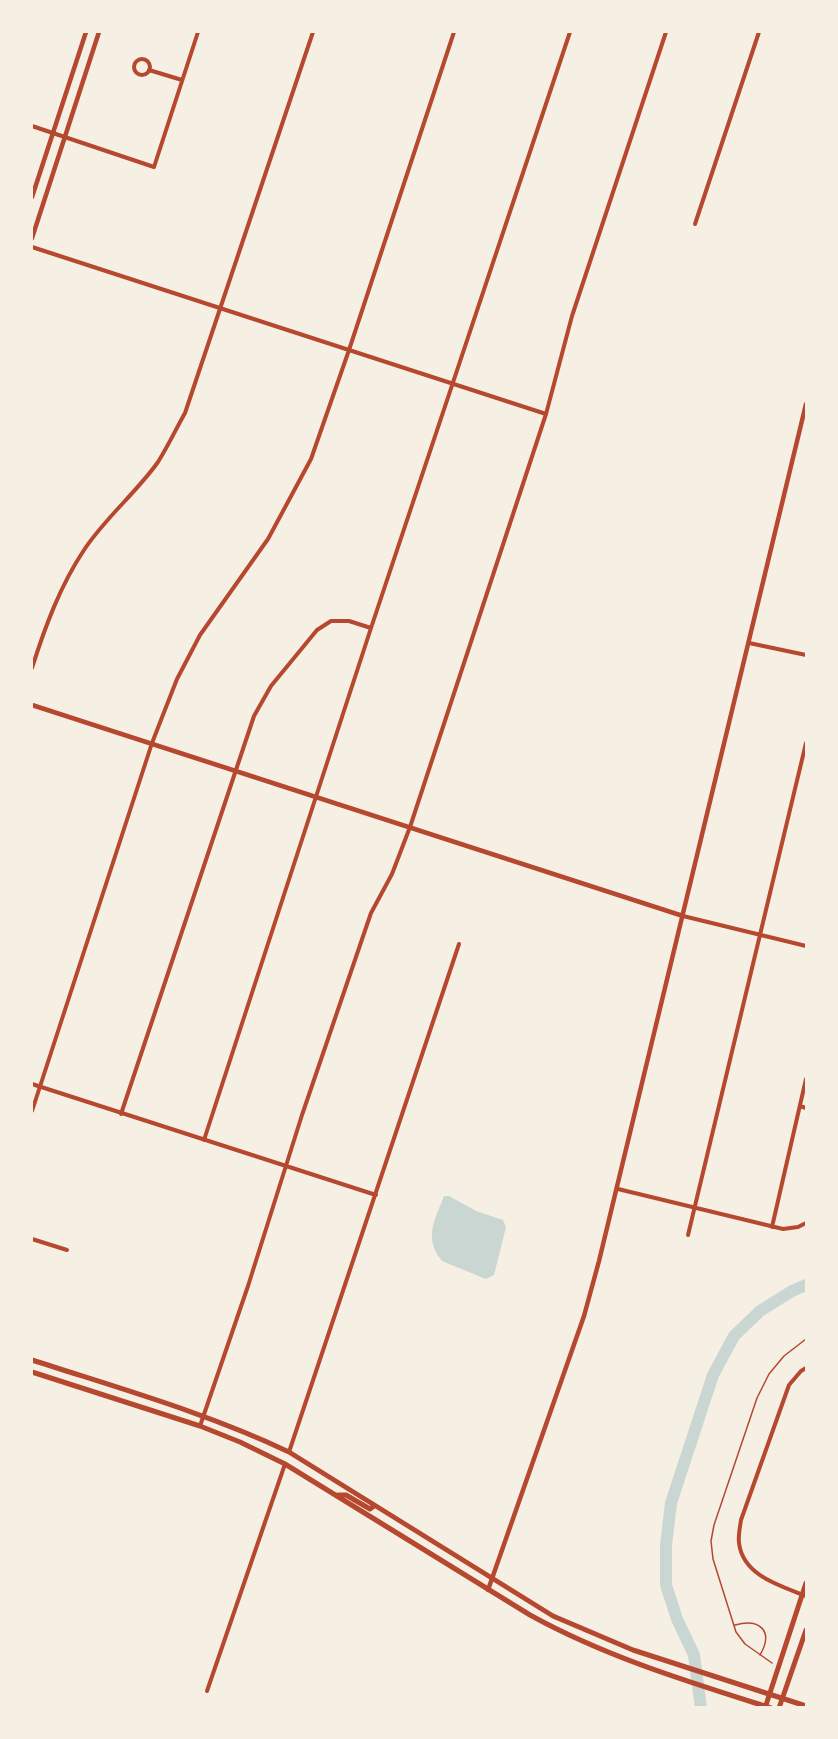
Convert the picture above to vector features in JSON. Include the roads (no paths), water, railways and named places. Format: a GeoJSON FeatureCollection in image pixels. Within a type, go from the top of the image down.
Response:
{"type":"FeatureCollection","features":[{"type":"Feature","properties":{"kind":"main road"},"geometry":{"type":"LineString","coordinates":[[32,1360],[204,1416],[253,1435],[290,1452],[553,1616],[646,1655],[807,1706]]}},
{"type":"Feature","properties":{"kind":"main road"},"geometry":{"type":"LineString","coordinates":[[44,1376],[47,1365]]}},
{"type":"Feature","properties":{"kind":"main road"},"geometry":{"type":"LineString","coordinates":[[32,1372],[200,1426],[240,1442],[285,1464],[488,1590],[562,1633],[648,1668],[767,1707],[769,1694],[805,1595],[807,1583]]}},
{"type":"Feature","properties":{"kind":"main road"},"geometry":{"type":"LineString","coordinates":[[122,1390],[126,1402]]}},
{"type":"Feature","properties":{"kind":"main road"},"geometry":{"type":"LineString","coordinates":[[336,1495],[346,1495],[370,1509],[375,1506]]}},
{"type":"Feature","properties":{"kind":"main road"},"geometry":{"type":"LineString","coordinates":[[426,1551],[432,1542]]}},
{"type":"Feature","properties":{"kind":"main road"},"geometry":{"type":"LineString","coordinates":[[779,1707],[807,1630]]}},
{"type":"Feature","properties":{"kind":"main road"},"geometry":{"type":"LineString","coordinates":[[630,1661],[633,1650]]}},
{"type":"Feature","properties":{"kind":"street"},"geometry":{"type":"LineString","coordinates":[[32,197],[86,32]]}},
{"type":"Feature","properties":{"kind":"street"},"geometry":{"type":"LineString","coordinates":[[32,238],[99,32]]}},
{"type":"Feature","properties":{"kind":"street"},"geometry":{"type":"LineString","coordinates":[[32,126],[154,167],[198,32]]}},
{"type":"Feature","properties":{"kind":"street"},"geometry":{"type":"LineString","coordinates":[[32,668],[62,588],[73,568],[98,531],[158,462],[185,413],[313,32]]}},
{"type":"Feature","properties":{"kind":"street"},"geometry":{"type":"LineString","coordinates":[[32,1111],[153,743],[177,679],[200,635],[268,539],[311,459],[454,32]]}},
{"type":"Feature","properties":{"kind":"street"},"geometry":{"type":"LineString","coordinates":[[204,1140],[371,628],[570,32]]}},
{"type":"Feature","properties":{"kind":"street"},"geometry":{"type":"LineString","coordinates":[[200,1426],[371,913],[393,874],[410,827],[546,414],[572,316],[666,32]]}},
{"type":"Feature","properties":{"kind":"street"},"geometry":{"type":"LineString","coordinates":[[695,224],[759,32]]}},
{"type":"Feature","properties":{"kind":"street"},"geometry":{"type":"LineString","coordinates":[[144,59],[149,63],[149,70],[139,75],[134,71],[134,64],[144,59]]}},
{"type":"Feature","properties":{"kind":"street"},"geometry":{"type":"LineString","coordinates":[[149,70],[182,80]]}},
{"type":"Feature","properties":{"kind":"street"},"geometry":{"type":"LineString","coordinates":[[32,247],[546,414]]}},
{"type":"Feature","properties":{"kind":"street"},"geometry":{"type":"LineString","coordinates":[[488,1590],[584,1316],[618,1189],[807,404]]}},
{"type":"Feature","properties":{"kind":"street"},"geometry":{"type":"LineString","coordinates":[[121,1114],[234,770],[254,717],[271,686],[317,630],[332,621],[349,621],[371,628]]}},
{"type":"Feature","properties":{"kind":"street"},"geometry":{"type":"LineString","coordinates":[[749,643],[807,655]]}},
{"type":"Feature","properties":{"kind":"street"},"geometry":{"type":"LineString","coordinates":[[32,705],[683,916],[807,946]]}},
{"type":"Feature","properties":{"kind":"street"},"geometry":{"type":"LineString","coordinates":[[688,1235],[807,743]]}},
{"type":"Feature","properties":{"kind":"street"},"geometry":{"type":"LineString","coordinates":[[290,1452],[459,944]]}},
{"type":"Feature","properties":{"kind":"street"},"geometry":{"type":"LineString","coordinates":[[772,1227],[807,1079]]}},
{"type":"Feature","properties":{"kind":"street"},"geometry":{"type":"LineString","coordinates":[[32,1084],[375,1195]]}},
{"type":"Feature","properties":{"kind":"street"},"geometry":{"type":"LineString","coordinates":[[800,1106],[807,1108]]}},
{"type":"Feature","properties":{"kind":"street"},"geometry":{"type":"LineString","coordinates":[[618,1189],[783,1229],[807,1223]]}},
{"type":"Feature","properties":{"kind":"street"},"geometry":{"type":"LineString","coordinates":[[32,1239],[68,1250]]}},
{"type":"Feature","properties":{"kind":"street"},"geometry":{"type":"LineString","coordinates":[[805,1595],[767,1580],[749,1567],[739,1543],[741,1520],[789,1385],[801,1371],[807,1368]]}},
{"type":"Feature","properties":{"kind":"street"},"geometry":{"type":"LineString","coordinates":[[207,1691],[285,1464]]}},
{"type":"Feature","properties":{"kind":"waterway"},"geometry":{"type":"LineString","coordinates":[[701,1708],[694,1655],[677,1619],[666,1585],[666,1545],[671,1503],[713,1375],[734,1336],[760,1311],[806,1285]]}}]}
